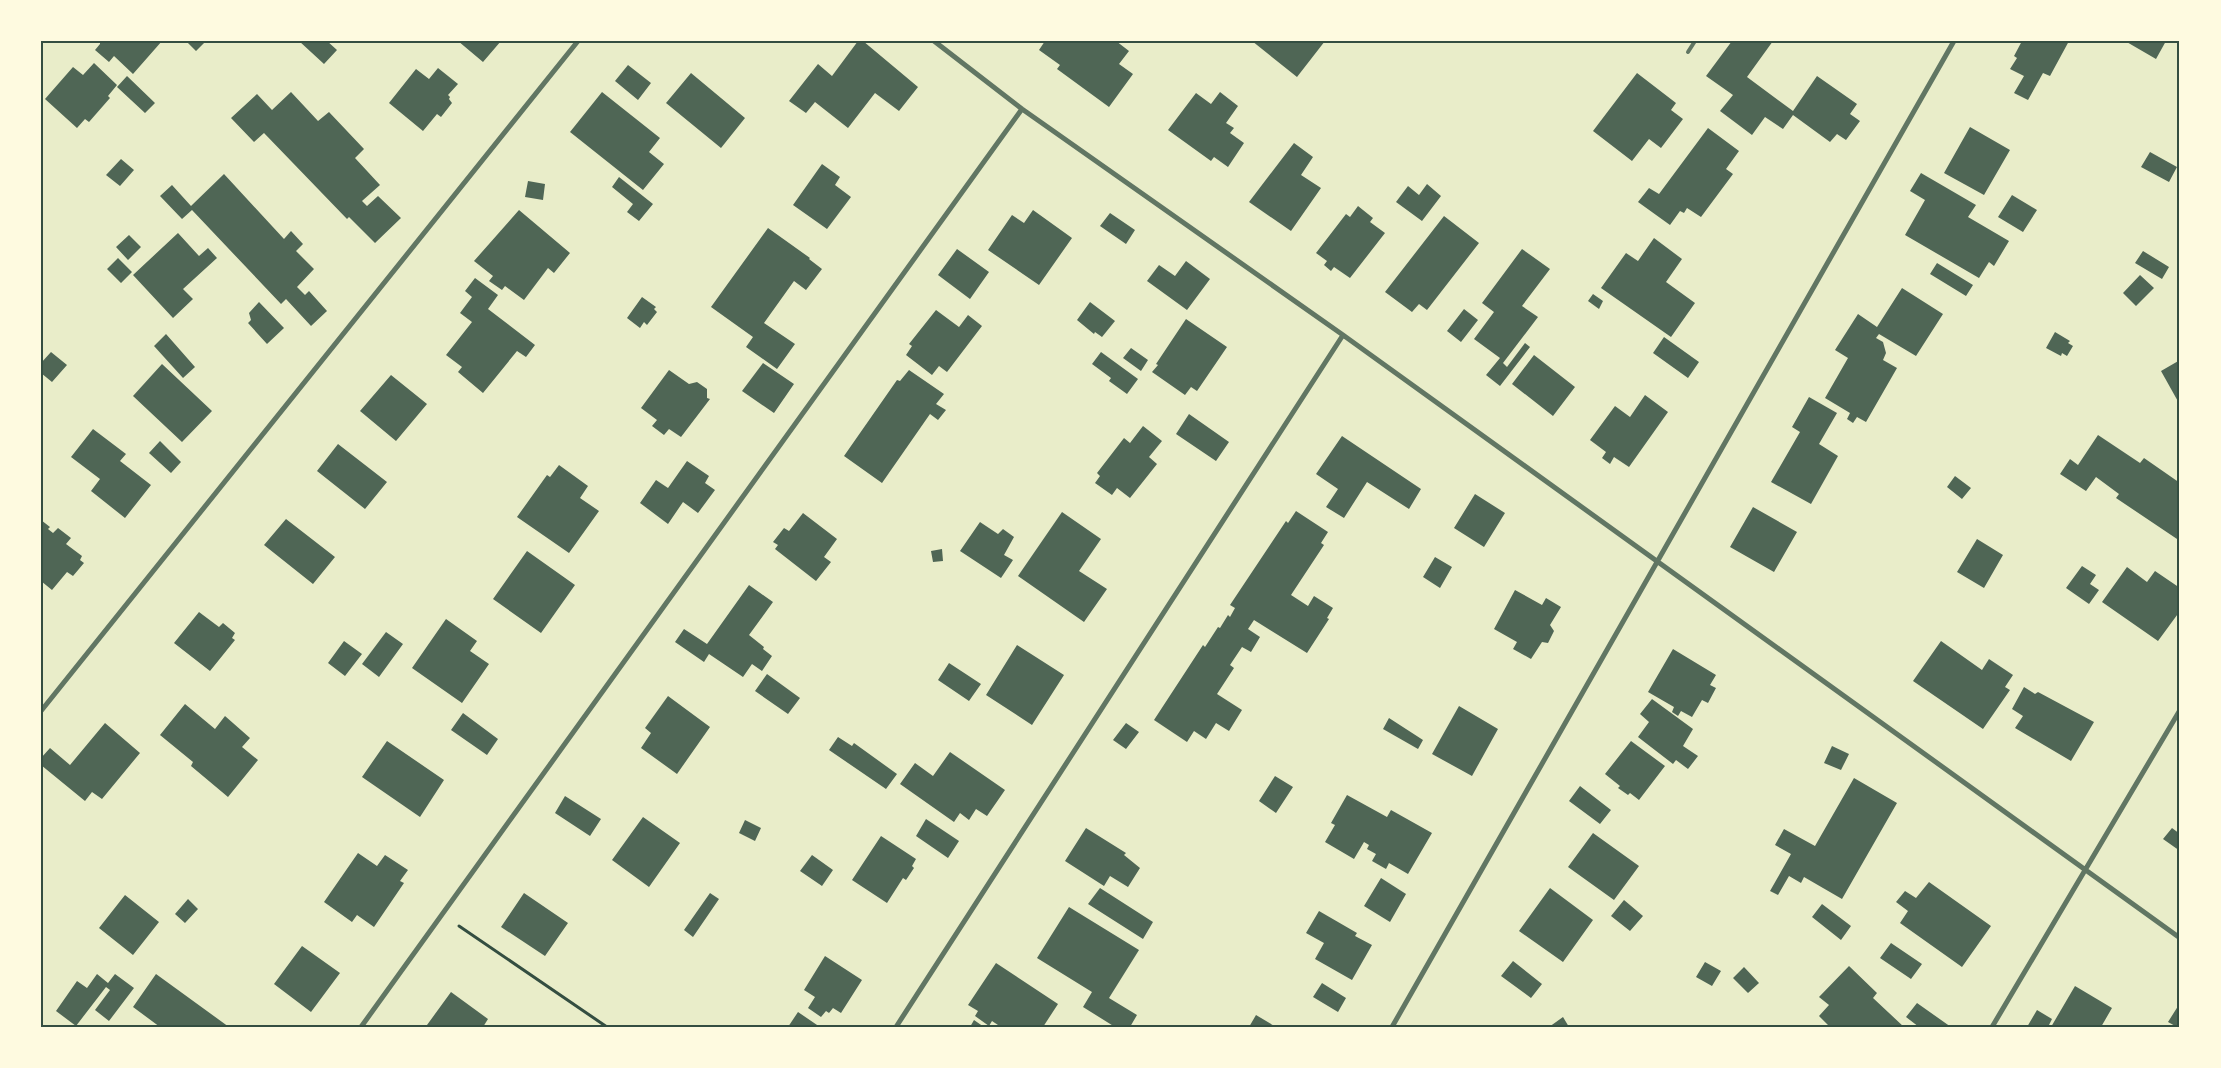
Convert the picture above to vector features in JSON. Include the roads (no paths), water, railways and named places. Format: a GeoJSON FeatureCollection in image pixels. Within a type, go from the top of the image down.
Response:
{"type":"FeatureCollection","features":[{"type":"Feature","properties":{"kind":"street"},"geometry":{"type":"LineString","coordinates":[[41,711],[578,41]]}},
{"type":"Feature","properties":{"kind":"street"},"geometry":{"type":"LineString","coordinates":[[934,41],[1022,110],[1343,335],[2180,938]]}},
{"type":"Feature","properties":{"kind":"street"},"geometry":{"type":"LineString","coordinates":[[1392,1027],[1954,41]]}},
{"type":"Feature","properties":{"kind":"street"},"geometry":{"type":"LineString","coordinates":[[361,1027],[1022,110]]}},
{"type":"Feature","properties":{"kind":"street"},"geometry":{"type":"LineString","coordinates":[[896,1027],[1343,335]]}},
{"type":"Feature","properties":{"kind":"street"},"geometry":{"type":"LineString","coordinates":[[1992,1027],[2180,710]]}},
{"type":"Feature","properties":{"kind":"lane"},"geometry":{"type":"LineString","coordinates":[[1688,52],[1695,41]]}}]}
